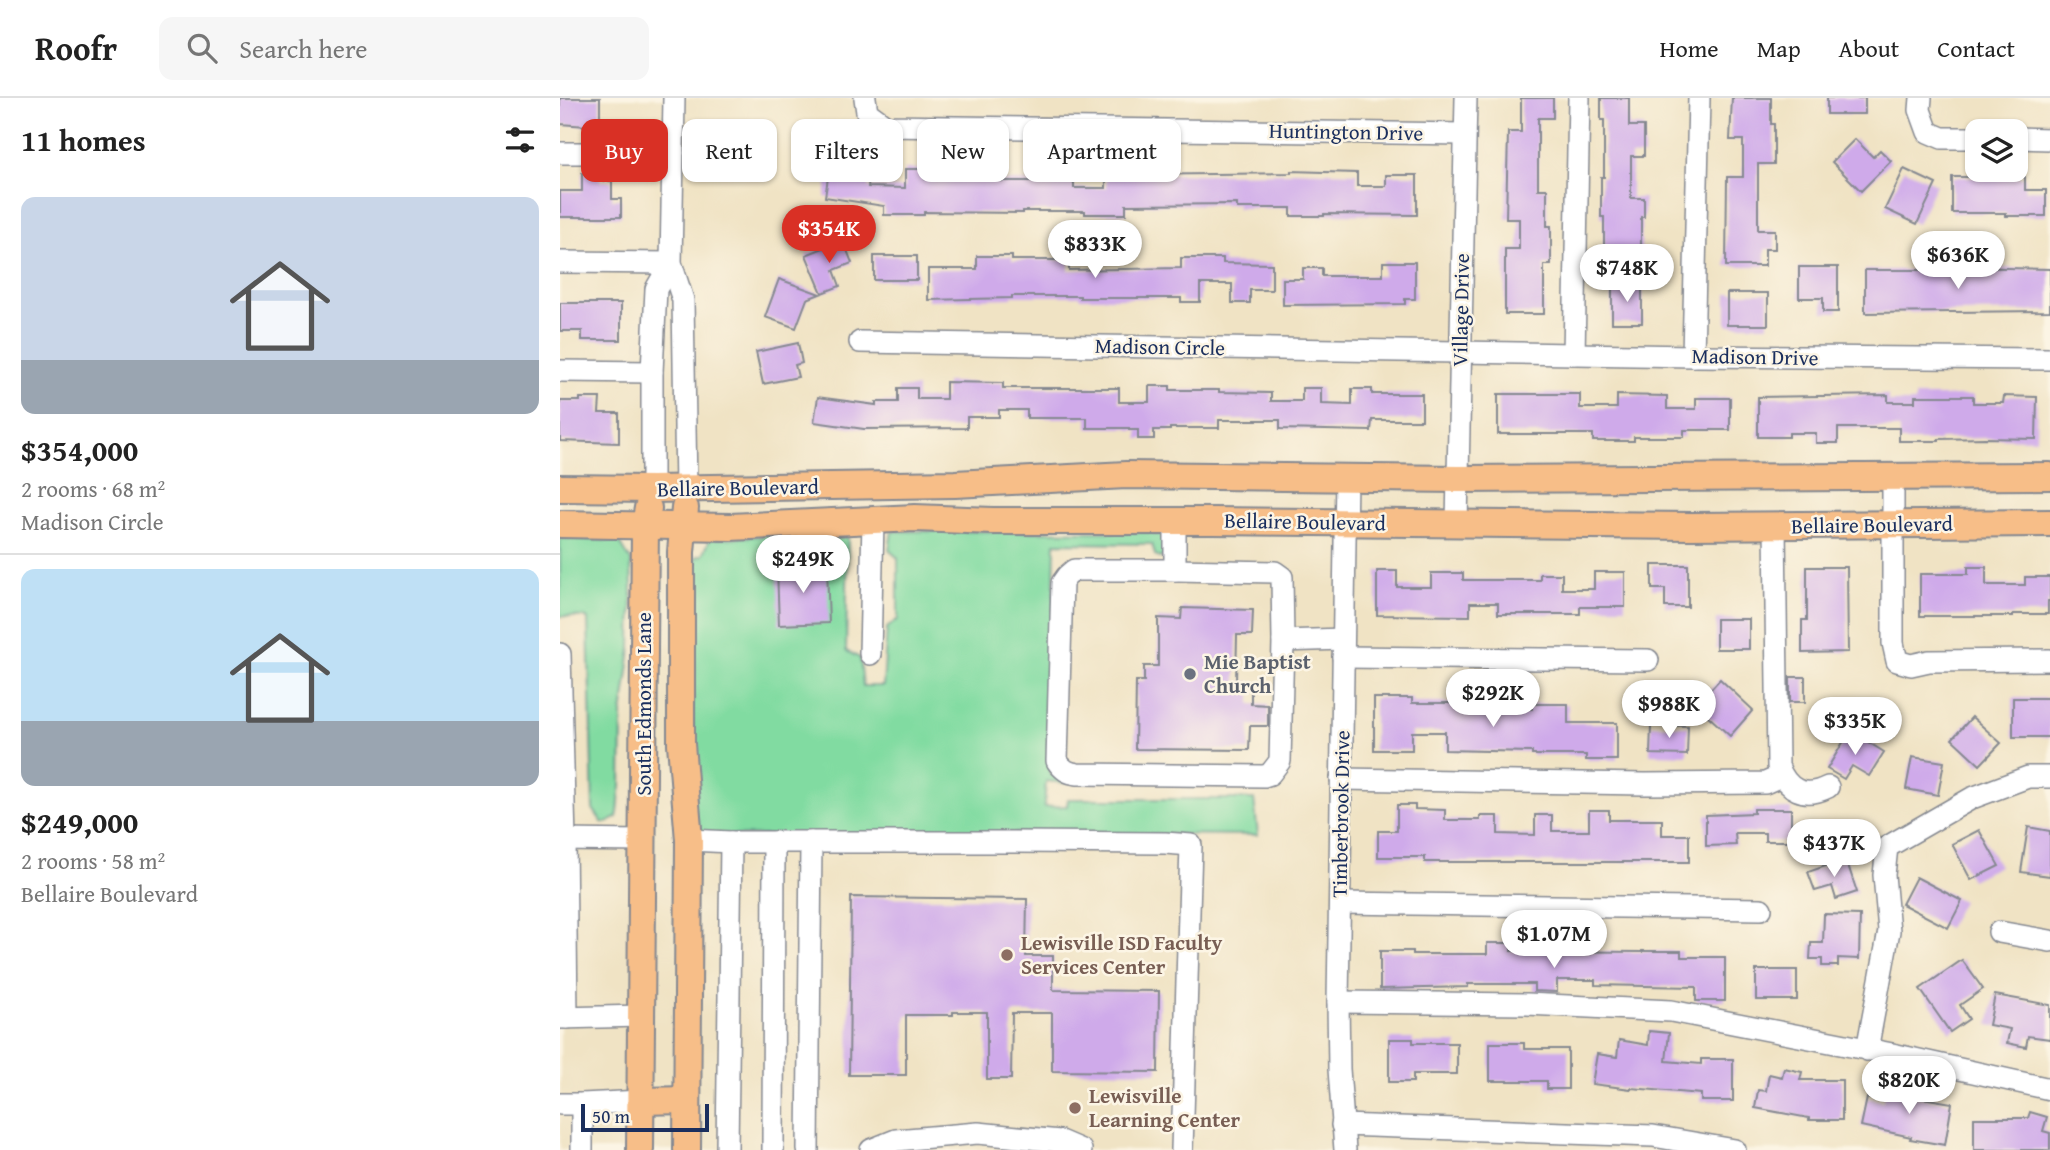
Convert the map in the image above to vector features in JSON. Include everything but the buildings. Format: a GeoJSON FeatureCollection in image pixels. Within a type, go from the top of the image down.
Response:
{"type":"FeatureCollection","features":[{"type":"Feature","properties":{"kind":"main road","name":"Bellaire Boulevard"},"geometry":{"type":"LineString","coordinates":[[560,488],[956,484],[1126,475],[1458,479],[2050,476]]}},
{"type":"Feature","properties":{"kind":"main road","name":"South Edmonds Lane"},"geometry":{"type":"LineString","coordinates":[[686,488],[681,552],[681,744],[689,840],[687,1150]]}},
{"type":"Feature","properties":{"kind":"main road","name":"South Edmonds Lane"},"geometry":{"type":"LineString","coordinates":[[640,1150],[645,524],[652,489]]}},
{"type":"Feature","properties":{"kind":"main road","name":"Bellaire Boulevard"},"geometry":{"type":"LineString","coordinates":[[560,524],[730,527],[915,518],[993,521],[1775,526],[2050,523]]}},
{"type":"Feature","properties":{"kind":"main road"},"geometry":{"type":"LineString","coordinates":[[643,841],[689,840]]}},
{"type":"Feature","properties":{"kind":"main road"},"geometry":{"type":"LineString","coordinates":[[640,1101],[687,1100]]}},
{"type":"Feature","properties":{"kind":"street","name":"South Edmonds Lane"},"geometry":{"type":"LineString","coordinates":[[674,98],[671,263],[683,300],[686,488]]}},
{"type":"Feature","properties":{"kind":"street","name":"Huntington Drive"},"geometry":{"type":"LineString","coordinates":[[865,98],[867,112],[886,126],[1465,134]]}},
{"type":"Feature","properties":{"kind":"street","name":"Village Drive"},"geometry":{"type":"LineString","coordinates":[[1457,523],[1466,98]]}},
{"type":"Feature","properties":{"kind":"street"},"geometry":{"type":"LineString","coordinates":[[1574,354],[1579,98]]}},
{"type":"Feature","properties":{"kind":"street"},"geometry":{"type":"LineString","coordinates":[[1693,356],[1699,98]]}},
{"type":"Feature","properties":{"kind":"street"},"geometry":{"type":"LineString","coordinates":[[1921,98],[1920,110],[1928,132],[1942,138],[1965,138]]}},
{"type":"Feature","properties":{"kind":"street"},"geometry":{"type":"LineString","coordinates":[[2028,138],[2050,139]]}},
{"type":"Feature","properties":{"kind":"street"},"geometry":{"type":"LineString","coordinates":[[560,153],[673,153]]}},
{"type":"Feature","properties":{"kind":"street"},"geometry":{"type":"LineString","coordinates":[[560,262],[671,263]]}},
{"type":"Feature","properties":{"kind":"street","name":"South Edmonds Lane"},"geometry":{"type":"LineString","coordinates":[[652,489],[652,372],[656,289],[671,263]]}},
{"type":"Feature","properties":{"kind":"street","name":"Madison Circle"},"geometry":{"type":"LineString","coordinates":[[860,342],[1461,351]]}},
{"type":"Feature","properties":{"kind":"street","name":"Madison Drive"},"geometry":{"type":"LineString","coordinates":[[1461,351],[2050,359]]}},
{"type":"Feature","properties":{"kind":"street"},"geometry":{"type":"LineString","coordinates":[[560,371],[652,372]]}},
{"type":"Feature","properties":{"kind":"street","name":"Timberbrook Drive"},"geometry":{"type":"LineString","coordinates":[[1345,1150],[1339,1069],[1338,1002],[1346,477]]}},
{"type":"Feature","properties":{"kind":"street"},"geometry":{"type":"LineString","coordinates":[[1893,477],[1893,643],[1897,661],[1911,665],[1929,661],[2050,660]]}},
{"type":"Feature","properties":{"kind":"street"},"geometry":{"type":"LineString","coordinates":[[870,654],[873,520]]}},
{"type":"Feature","properties":{"kind":"street"},"geometry":{"type":"LineString","coordinates":[[1175,521],[1175,570]]}},
{"type":"Feature","properties":{"kind":"street"},"geometry":{"type":"LineString","coordinates":[[1775,526],[1777,766],[1783,781],[1799,791],[1818,792],[1828,787]]}},
{"type":"Feature","properties":{"kind":"street"},"geometry":{"type":"LineString","coordinates":[[1074,570],[1175,570],[1275,572],[1282,577],[1280,761],[1270,774],[1264,776],[1070,773],[1062,768],[1058,761],[1062,583],[1074,570]]}},
{"type":"Feature","properties":{"kind":"street"},"geometry":{"type":"LineString","coordinates":[[1283,640],[1343,648],[1648,660]]}},
{"type":"Feature","properties":{"kind":"street"},"geometry":{"type":"LineString","coordinates":[[560,654],[563,1018],[641,1016]]}},
{"type":"Feature","properties":{"kind":"street"},"geometry":{"type":"LineString","coordinates":[[1341,779],[1645,784],[1765,783],[1781,776]]}},
{"type":"Feature","properties":{"kind":"street"},"geometry":{"type":"LineString","coordinates":[[1867,1049],[1889,931],[1884,874],[1887,847],[1972,798],[2028,777],[2050,776]]}},
{"type":"Feature","properties":{"kind":"street"},"geometry":{"type":"LineString","coordinates":[[563,840],[643,841]]}},
{"type":"Feature","properties":{"kind":"street"},"geometry":{"type":"LineString","coordinates":[[689,840],[1191,845],[1182,1150]]}},
{"type":"Feature","properties":{"kind":"street"},"geometry":{"type":"LineString","coordinates":[[727,1150],[731,842]]}},
{"type":"Feature","properties":{"kind":"street"},"geometry":{"type":"LineString","coordinates":[[773,1150],[774,842]]}},
{"type":"Feature","properties":{"kind":"street"},"geometry":{"type":"LineString","coordinates":[[808,1150],[811,842]]}},
{"type":"Feature","properties":{"kind":"street"},"geometry":{"type":"LineString","coordinates":[[1340,903],[1761,909]]}},
{"type":"Feature","properties":{"kind":"street"},"geometry":{"type":"LineString","coordinates":[[1999,932],[2050,941]]}},
{"type":"Feature","properties":{"kind":"street"},"geometry":{"type":"LineString","coordinates":[[1338,1002],[1527,1004],[1671,1012],[1867,1049],[2050,1090]]}},
{"type":"Feature","properties":{"kind":"street"},"geometry":{"type":"LineString","coordinates":[[560,1104],[640,1101]]}},
{"type":"Feature","properties":{"kind":"street"},"geometry":{"type":"LineString","coordinates":[[582,1104],[582,1150]]}},
{"type":"Feature","properties":{"kind":"street"},"geometry":{"type":"LineString","coordinates":[[1342,1125],[1653,1136],[1735,1150]]}},
{"type":"Feature","properties":{"kind":"street"},"geometry":{"type":"LineString","coordinates":[[871,1150],[896,1140],[978,1133],[1060,1141],[1081,1150]]}},
{"type":"Feature","properties":{"kind":"green space"},"geometry":{"type":"Polygon","coordinates":[[[848,531],[846,651],[860,658],[863,686],[883,686],[887,628],[898,619],[898,558],[889,550],[892,531],[1148,532],[1165,536],[1167,551],[1161,558],[1155,555],[1152,544],[1055,543],[1050,775],[1065,776],[1066,783],[1046,781],[1044,807],[1067,806],[1068,799],[1254,799],[1258,835],[1027,833],[693,836],[693,624],[696,557],[703,555],[710,539],[848,531]]]}},
{"type":"Feature","properties":{"kind":"green space"},"geometry":{"type":"Polygon","coordinates":[[[560,538],[619,541],[631,561],[631,649],[622,714],[621,788],[617,817],[607,823],[602,822],[593,809],[588,619],[560,616],[560,538]]]}},
{"type":"Feature","properties":{"kind":"place","name":"Mie Baptist Church"},"geometry":{"type":"Point","coordinates":[1190,674]}},
{"type":"Feature","properties":{"kind":"place","name":"Lewisville ISD Faculty Services Center"},"geometry":{"type":"Point","coordinates":[1007,955]}},
{"type":"Feature","properties":{"kind":"place","name":"Lewisville Learning Center"},"geometry":{"type":"Point","coordinates":[1075,1108]}}]}
